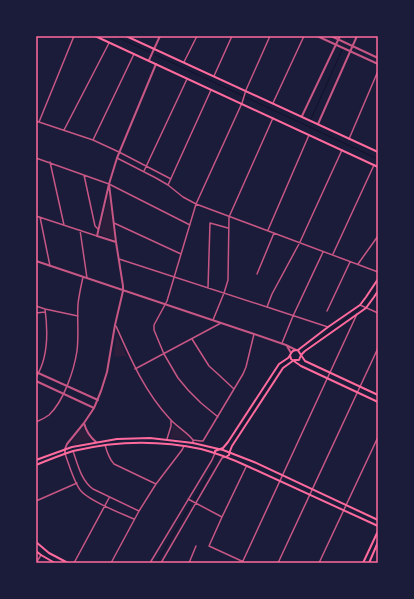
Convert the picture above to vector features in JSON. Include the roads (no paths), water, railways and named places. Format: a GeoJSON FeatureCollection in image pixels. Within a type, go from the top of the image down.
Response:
{"type":"FeatureCollection","features":[{"type":"Feature","properties":{"kind":"main road"},"geometry":{"type":"LineString","coordinates":[[95,36],[378,167]]}},
{"type":"Feature","properties":{"kind":"main road"},"geometry":{"type":"LineString","coordinates":[[128,36],[154,50],[246,90],[378,152]]}},
{"type":"Feature","properties":{"kind":"main road"},"geometry":{"type":"LineString","coordinates":[[215,453],[215,451],[223,448],[228,442],[279,364],[288,358],[292,351],[297,350],[360,305],[378,279]]}},
{"type":"Feature","properties":{"kind":"main road"},"geometry":{"type":"LineString","coordinates":[[225,457],[228,456],[232,446],[283,368],[294,360],[299,360],[301,355],[366,308],[378,291]]}},
{"type":"Feature","properties":{"kind":"main road"},"geometry":{"type":"LineString","coordinates":[[297,350],[300,352],[305,361],[378,395]]}},
{"type":"Feature","properties":{"kind":"main road"},"geometry":{"type":"LineString","coordinates":[[291,353],[291,359],[301,366],[378,402]]}},
{"type":"Feature","properties":{"kind":"main road"},"geometry":{"type":"LineString","coordinates":[[36,460],[79,445],[117,439],[150,438],[193,441],[230,452],[254,462],[378,520]]}},
{"type":"Feature","properties":{"kind":"main road"},"geometry":{"type":"LineString","coordinates":[[36,465],[65,454],[105,445],[150,443],[202,449],[261,472],[378,526]]}},
{"type":"Feature","properties":{"kind":"main road"},"geometry":{"type":"LineString","coordinates":[[251,468],[254,462]]}},
{"type":"Feature","properties":{"kind":"main road"},"geometry":{"type":"LineString","coordinates":[[261,472],[263,466]]}},
{"type":"Feature","properties":{"kind":"main road"},"geometry":{"type":"LineString","coordinates":[[289,485],[291,479]]}},
{"type":"Feature","properties":{"kind":"main road"},"geometry":{"type":"LineString","coordinates":[[323,501],[326,495]]}},
{"type":"Feature","properties":{"kind":"main road"},"geometry":{"type":"LineString","coordinates":[[363,563],[378,531]]}},
{"type":"Feature","properties":{"kind":"main road"},"geometry":{"type":"LineString","coordinates":[[36,542],[49,553],[68,563]]}},
{"type":"Feature","properties":{"kind":"main road"},"geometry":{"type":"LineString","coordinates":[[369,563],[378,542]]}},
{"type":"Feature","properties":{"kind":"main road"},"geometry":{"type":"LineString","coordinates":[[36,551],[55,563]]}},
{"type":"Feature","properties":{"kind":"street"},"geometry":{"type":"LineString","coordinates":[[39,122],[74,36]]}},
{"type":"Feature","properties":{"kind":"street"},"geometry":{"type":"LineString","coordinates":[[149,60],[160,36]]}},
{"type":"Feature","properties":{"kind":"street"},"geometry":{"type":"LineString","coordinates":[[184,62],[197,36]]}},
{"type":"Feature","properties":{"kind":"street"},"geometry":{"type":"LineString","coordinates":[[214,76],[232,36]]}},
{"type":"Feature","properties":{"kind":"street"},"geometry":{"type":"LineString","coordinates":[[218,417],[201,403],[178,378],[164,354],[154,330],[154,325],[165,305],[196,204],[242,104],[244,94],[270,36]]}},
{"type":"Feature","properties":{"kind":"street"},"geometry":{"type":"LineString","coordinates":[[273,103],[304,36]]}},
{"type":"Feature","properties":{"kind":"street"},"geometry":{"type":"LineString","coordinates":[[317,36],[378,64]]}},
{"type":"Feature","properties":{"kind":"street"},"geometry":{"type":"LineString","coordinates":[[331,36],[378,58]]}},
{"type":"Feature","properties":{"kind":"street"},"geometry":{"type":"LineString","coordinates":[[302,116],[340,36]]}},
{"type":"Feature","properties":{"kind":"street"},"geometry":{"type":"LineString","coordinates":[[318,124],[357,36]]}},
{"type":"Feature","properties":{"kind":"street"},"geometry":{"type":"LineString","coordinates":[[64,130],[109,42]]}},
{"type":"Feature","properties":{"kind":"street"},"geometry":{"type":"LineString","coordinates":[[93,140],[134,54]]}},
{"type":"Feature","properties":{"kind":"street"},"geometry":{"type":"LineString","coordinates":[[97,236],[109,184],[119,152],[156,64]]}},
{"type":"Feature","properties":{"kind":"street"},"geometry":{"type":"LineString","coordinates":[[349,139],[378,71]]}},
{"type":"Feature","properties":{"kind":"street"},"geometry":{"type":"LineString","coordinates":[[144,171],[187,78]]}},
{"type":"Feature","properties":{"kind":"street"},"geometry":{"type":"LineString","coordinates":[[168,185],[212,90]]}},
{"type":"Feature","properties":{"kind":"street"},"geometry":{"type":"LineString","coordinates":[[213,320],[224,293],[229,274],[229,217],[273,118]]}},
{"type":"Feature","properties":{"kind":"street"},"geometry":{"type":"LineString","coordinates":[[36,121],[93,140],[171,179]]}},
{"type":"Feature","properties":{"kind":"street"},"geometry":{"type":"LineString","coordinates":[[267,230],[309,135]]}},
{"type":"Feature","properties":{"kind":"street"},"geometry":{"type":"LineString","coordinates":[[267,307],[272,294],[300,242],[342,150]]}},
{"type":"Feature","properties":{"kind":"street"},"geometry":{"type":"LineString","coordinates":[[36,158],[109,184],[190,225]]}},
{"type":"Feature","properties":{"kind":"street"},"geometry":{"type":"LineString","coordinates":[[117,158],[144,171],[196,204],[378,272]]}},
{"type":"Feature","properties":{"kind":"street"},"geometry":{"type":"LineString","coordinates":[[50,162],[64,225]]}},
{"type":"Feature","properties":{"kind":"street"},"geometry":{"type":"LineString","coordinates":[[333,255],[374,165]]}},
{"type":"Feature","properties":{"kind":"street"},"geometry":{"type":"LineString","coordinates":[[84,175],[95,226],[98,230]]}},
{"type":"Feature","properties":{"kind":"street"},"geometry":{"type":"LineString","coordinates":[[109,184],[123,286],[107,372],[98,400],[84,423],[67,444],[65,454],[77,483],[88,497],[134,519]]}},
{"type":"Feature","properties":{"kind":"street"},"geometry":{"type":"LineString","coordinates":[[36,216],[116,242]]}},
{"type":"Feature","properties":{"kind":"street"},"geometry":{"type":"LineString","coordinates":[[40,217],[50,266]]}},
{"type":"Feature","properties":{"kind":"street"},"geometry":{"type":"LineString","coordinates":[[114,223],[180,254]]}},
{"type":"Feature","properties":{"kind":"street"},"geometry":{"type":"LineString","coordinates":[[208,288],[210,223],[228,228]]}},
{"type":"Feature","properties":{"kind":"street"},"geometry":{"type":"LineString","coordinates":[[80,230],[87,278]]}},
{"type":"Feature","properties":{"kind":"street"},"geometry":{"type":"LineString","coordinates":[[256,274],[274,232]]}},
{"type":"Feature","properties":{"kind":"street"},"geometry":{"type":"LineString","coordinates":[[357,264],[378,236]]}},
{"type":"Feature","properties":{"kind":"street"},"geometry":{"type":"LineString","coordinates":[[282,344],[293,316],[323,252]]}},
{"type":"Feature","properties":{"kind":"street"},"geometry":{"type":"LineString","coordinates":[[119,259],[328,328]]}},
{"type":"Feature","properties":{"kind":"street"},"geometry":{"type":"LineString","coordinates":[[36,262],[213,320],[297,350]]}},
{"type":"Feature","properties":{"kind":"street"},"geometry":{"type":"LineString","coordinates":[[327,311],[350,262]]}},
{"type":"Feature","properties":{"kind":"street"},"geometry":{"type":"LineString","coordinates":[[36,422],[44,419],[57,406],[67,386],[75,363],[79,302],[83,277]]}},
{"type":"Feature","properties":{"kind":"street"},"geometry":{"type":"LineString","coordinates":[[360,305],[378,314]]}},
{"type":"Feature","properties":{"kind":"street"},"geometry":{"type":"LineString","coordinates":[[36,306],[45,310],[78,316]]}},
{"type":"Feature","properties":{"kind":"street"},"geometry":{"type":"LineString","coordinates":[[36,313],[45,310]]}},
{"type":"Feature","properties":{"kind":"street"},"geometry":{"type":"LineString","coordinates":[[36,377],[45,352],[47,339],[45,310]]}},
{"type":"Feature","properties":{"kind":"street"},"geometry":{"type":"LineString","coordinates":[[242,562],[358,313]]}},
{"type":"Feature","properties":{"kind":"street"},"geometry":{"type":"LineString","coordinates":[[135,368],[221,323]]}},
{"type":"Feature","properties":{"kind":"street"},"geometry":{"type":"LineString","coordinates":[[115,324],[135,368],[152,396],[171,420],[193,441],[203,441],[234,389],[246,367],[254,334]]}},
{"type":"Feature","properties":{"kind":"street"},"geometry":{"type":"LineString","coordinates":[[192,339],[210,366],[234,389]]}},
{"type":"Feature","properties":{"kind":"street"},"geometry":{"type":"LineString","coordinates":[[286,345],[291,353]]}},
{"type":"Feature","properties":{"kind":"street"},"geometry":{"type":"LineString","coordinates":[[278,563],[378,348]]}},
{"type":"Feature","properties":{"kind":"street"},"geometry":{"type":"LineString","coordinates":[[37,372],[98,400]]}},
{"type":"Feature","properties":{"kind":"street"},"geometry":{"type":"LineString","coordinates":[[36,381],[94,408]]}},
{"type":"Feature","properties":{"kind":"street"},"geometry":{"type":"LineString","coordinates":[[167,440],[171,420]]}},
{"type":"Feature","properties":{"kind":"street"},"geometry":{"type":"LineString","coordinates":[[84,423],[88,434],[96,442]]}},
{"type":"Feature","properties":{"kind":"street"},"geometry":{"type":"LineString","coordinates":[[319,563],[378,437]]}},
{"type":"Feature","properties":{"kind":"street"},"geometry":{"type":"LineString","coordinates":[[105,445],[106,452],[114,464],[156,484]]}},
{"type":"Feature","properties":{"kind":"street"},"geometry":{"type":"LineString","coordinates":[[111,563],[138,511],[184,446]]}},
{"type":"Feature","properties":{"kind":"street"},"geometry":{"type":"LineString","coordinates":[[73,452],[83,478],[87,484],[93,489],[138,511]]}},
{"type":"Feature","properties":{"kind":"street"},"geometry":{"type":"LineString","coordinates":[[154,563],[151,562],[215,453]]}},
{"type":"Feature","properties":{"kind":"street"},"geometry":{"type":"LineString","coordinates":[[161,563],[222,458],[225,457]]}},
{"type":"Feature","properties":{"kind":"street"},"geometry":{"type":"LineString","coordinates":[[246,563],[210,546],[222,517],[247,466]]}},
{"type":"Feature","properties":{"kind":"street"},"geometry":{"type":"LineString","coordinates":[[36,501],[77,483]]}},
{"type":"Feature","properties":{"kind":"street"},"geometry":{"type":"LineString","coordinates":[[74,563],[110,497]]}},
{"type":"Feature","properties":{"kind":"street"},"geometry":{"type":"LineString","coordinates":[[188,500],[222,517]]}},
{"type":"Feature","properties":{"kind":"street"},"geometry":{"type":"LineString","coordinates":[[188,563],[196,546]]}},
{"type":"Feature","properties":{"kind":"street"},"geometry":{"type":"LineString","coordinates":[[36,563],[41,555]]}},
{"type":"Feature","properties":{"kind":"waterway"},"geometry":{"type":"LineString","coordinates":[[115,36],[378,159]]}},
{"type":"Feature","properties":{"kind":"waterway"},"geometry":{"type":"LineString","coordinates":[[347,40],[349,36]]}},
{"type":"Feature","properties":{"kind":"waterway"},"geometry":{"type":"LineString","coordinates":[[311,119],[342,50]]}},
{"type":"Feature","properties":{"kind":"waterway"},"geometry":{"type":"LineString","coordinates":[[364,305],[378,284]]}},
{"type":"Feature","properties":{"kind":"waterway"},"geometry":{"type":"LineString","coordinates":[[304,350],[360,308]]}},
{"type":"Feature","properties":{"kind":"waterway"},"geometry":{"type":"LineString","coordinates":[[234,439],[280,367],[289,360]]}},
{"type":"Feature","properties":{"kind":"waterway"},"geometry":{"type":"LineString","coordinates":[[194,500],[213,467]]}},
{"type":"Feature","properties":{"kind":"waterway"},"geometry":{"type":"LineString","coordinates":[[157,562],[191,504]]}}]}
